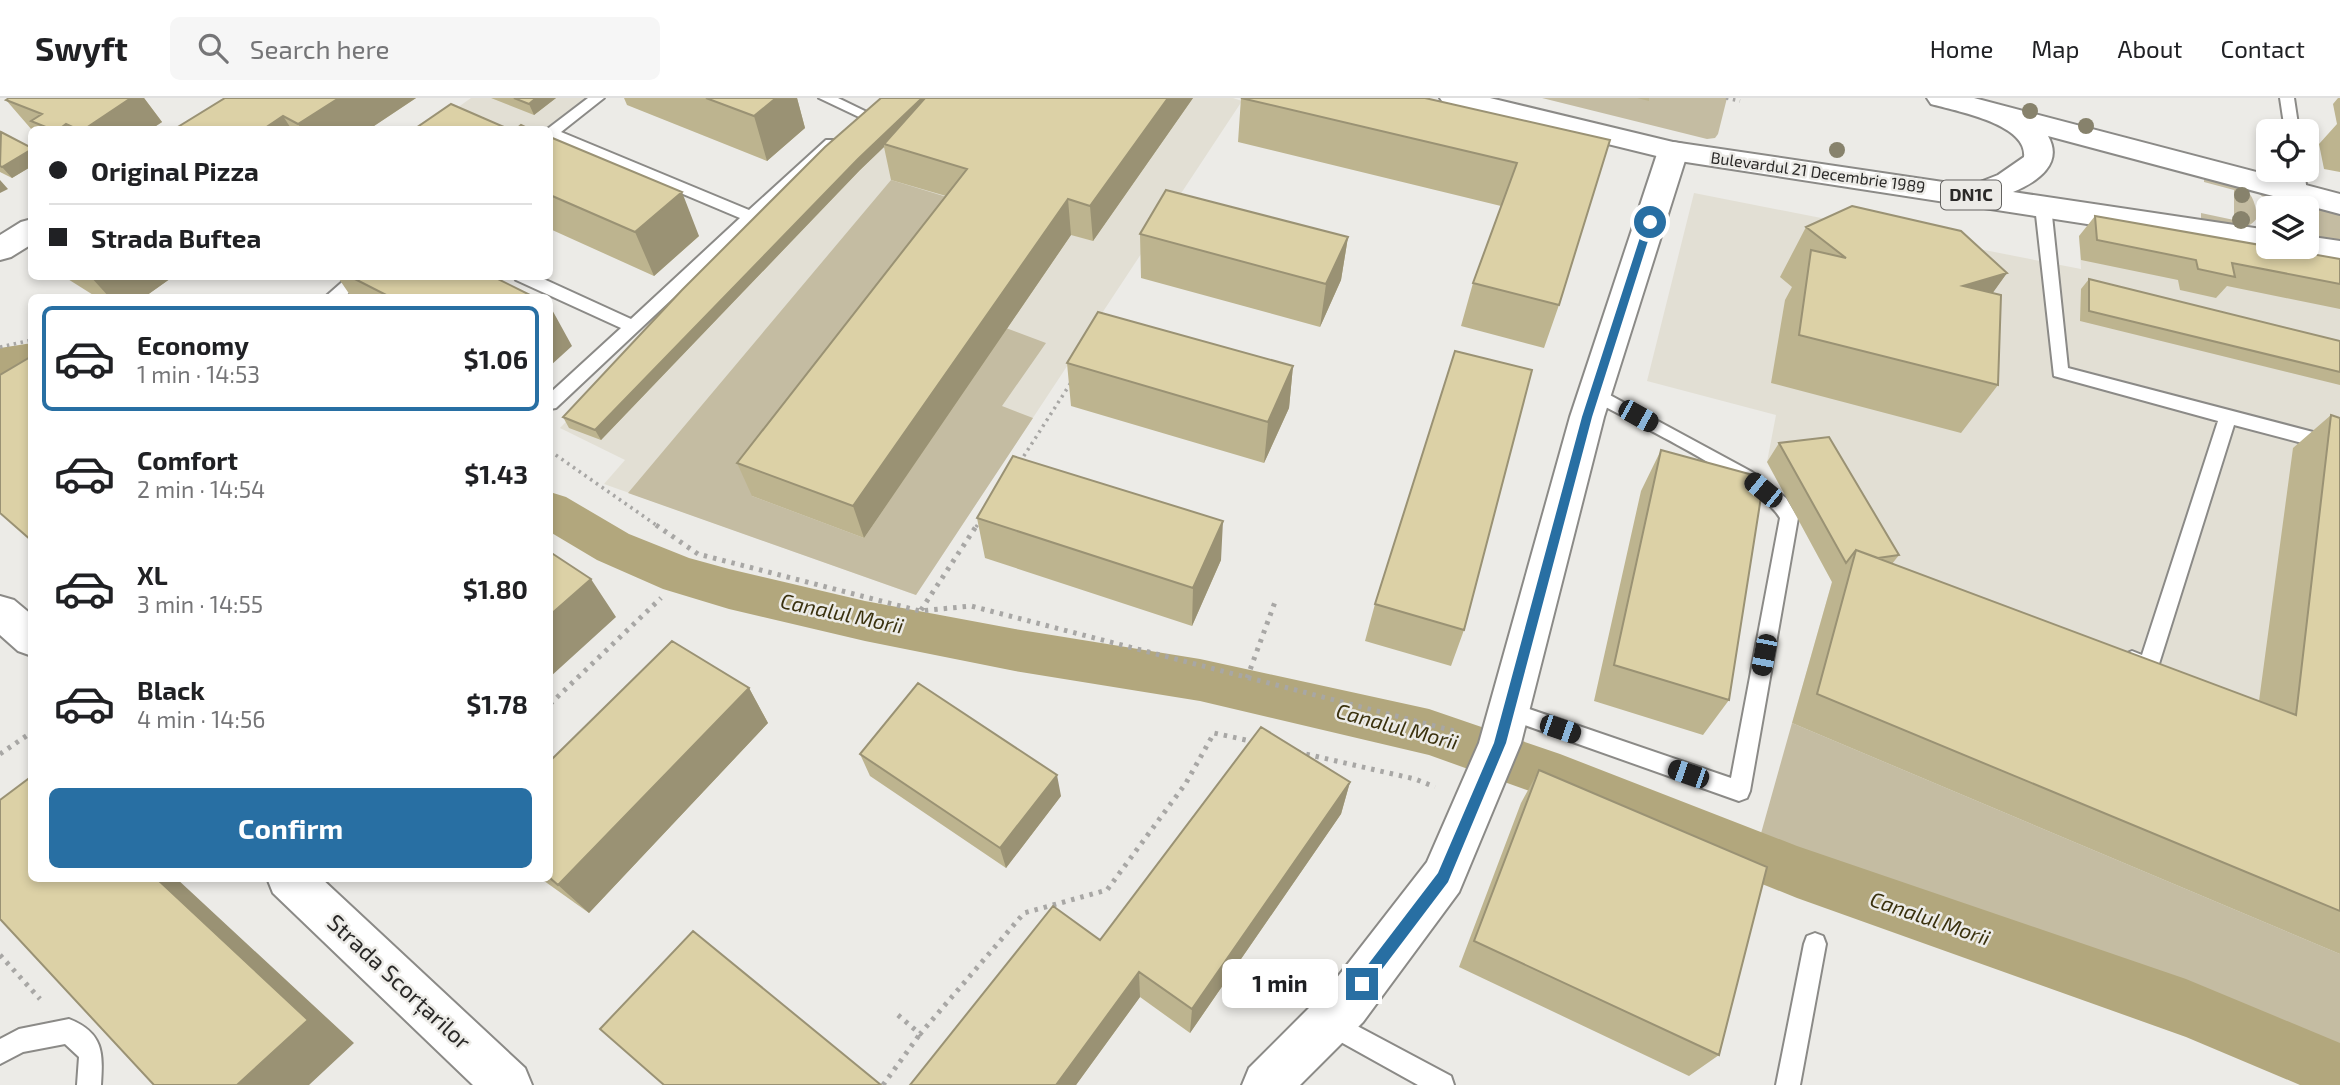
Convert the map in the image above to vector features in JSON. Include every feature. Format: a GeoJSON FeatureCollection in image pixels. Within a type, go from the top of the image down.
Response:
{"type":"FeatureCollection","features":[{"type":"Feature","properties":{"kind":"main road","name":"Bulevardul 21 Decembrie 1989"},"geometry":{"type":"LineString","coordinates":[[1454,98],[1673,151],[2256,239]]}},
{"type":"Feature","properties":{"kind":"main road"},"geometry":{"type":"LineString","coordinates":[[1954,100],[1991,111],[2256,171]]}},
{"type":"Feature","properties":{"kind":"main road"},"geometry":{"type":"LineString","coordinates":[[1974,195],[1990,191],[2022,175],[2035,165],[2040,156],[2039,144],[2034,136],[1991,111]]}},
{"type":"Feature","properties":{"kind":"main road"},"geometry":{"type":"LineString","coordinates":[[1266,1085],[1346,1005],[1443,877],[1504,727],[1595,393],[1673,151]]}},
{"type":"Feature","properties":{"kind":"main road"},"geometry":{"type":"LineString","coordinates":[[2300,182],[2340,204]]}},
{"type":"Feature","properties":{"kind":"main road"},"geometry":{"type":"LineString","coordinates":[[0,249],[28,232]]}},
{"type":"Feature","properties":{"kind":"main road"},"geometry":{"type":"LineString","coordinates":[[2319,249],[2340,252]]}},
{"type":"Feature","properties":{"kind":"main road"},"geometry":{"type":"LineString","coordinates":[[0,611],[28,636]]}},
{"type":"Feature","properties":{"kind":"main road","name":"Strada Scorțarilor"},"geometry":{"type":"LineString","coordinates":[[293,882],[508,1085]]}},
{"type":"Feature","properties":{"kind":"lane"},"geometry":{"type":"LineString","coordinates":[[553,131],[597,98]]}},
{"type":"Feature","properties":{"kind":"lane"},"geometry":{"type":"LineString","coordinates":[[553,400],[749,216],[859,118],[826,98]]}},
{"type":"Feature","properties":{"kind":"lane"},"geometry":{"type":"LineString","coordinates":[[2287,98],[2290,119]]}},
{"type":"Feature","properties":{"kind":"lane"},"geometry":{"type":"LineString","coordinates":[[553,134],[749,216]]}},
{"type":"Feature","properties":{"kind":"lane"},"geometry":{"type":"LineString","coordinates":[[2043,206],[2060,372],[2340,446]]}},
{"type":"Feature","properties":{"kind":"lane"},"geometry":{"type":"LineString","coordinates":[[337,294],[355,280]]}},
{"type":"Feature","properties":{"kind":"lane"},"geometry":{"type":"LineString","coordinates":[[531,280],[632,326]]}},
{"type":"Feature","properties":{"kind":"lane"},"geometry":{"type":"LineString","coordinates":[[1504,727],[1739,792],[1789,518],[1780,503],[1746,477],[1595,393]]}},
{"type":"Feature","properties":{"kind":"lane"},"geometry":{"type":"LineString","coordinates":[[2110,652],[2148,667],[2228,417]]}},
{"type":"Feature","properties":{"kind":"lane"},"geometry":{"type":"LineString","coordinates":[[1788,1085],[1815,944]]}},
{"type":"Feature","properties":{"kind":"lane"},"geometry":{"type":"LineString","coordinates":[[1328,1023],[1442,1085]]}},
{"type":"Feature","properties":{"kind":"lane"},"geometry":{"type":"LineString","coordinates":[[0,1052],[19,1041],[69,1031],[91,1052],[89,1085]]}},
{"type":"Feature","properties":{"kind":"path"},"geometry":{"type":"LineString","coordinates":[[1726,98],[1740,101]]}},
{"type":"Feature","properties":{"kind":"path"},"geometry":{"type":"LineString","coordinates":[[0,347],[28,341]]}},
{"type":"Feature","properties":{"kind":"path"},"geometry":{"type":"LineString","coordinates":[[1018,465],[1074,378]]}},
{"type":"Feature","properties":{"kind":"path"},"geometry":{"type":"LineString","coordinates":[[553,452],[698,554],[920,611],[971,606],[1247,678],[1504,727]]}},
{"type":"Feature","properties":{"kind":"path"},"geometry":{"type":"LineString","coordinates":[[920,611],[988,510]]}},
{"type":"Feature","properties":{"kind":"path"},"geometry":{"type":"LineString","coordinates":[[553,701],[661,598]]}},
{"type":"Feature","properties":{"kind":"path"},"geometry":{"type":"LineString","coordinates":[[1247,678],[1275,602]]}},
{"type":"Feature","properties":{"kind":"path"},"geometry":{"type":"LineString","coordinates":[[883,1085],[920,1034],[1024,913],[1107,890],[1186,783],[1214,733],[1267,745]]}},
{"type":"Feature","properties":{"kind":"path"},"geometry":{"type":"LineString","coordinates":[[0,754],[28,735]]}},
{"type":"Feature","properties":{"kind":"path"},"geometry":{"type":"LineString","coordinates":[[1294,751],[1477,796]]}},
{"type":"Feature","properties":{"kind":"path"},"geometry":{"type":"LineString","coordinates":[[0,955],[69,1031]]}},
{"type":"Feature","properties":{"kind":"path"},"geometry":{"type":"LineString","coordinates":[[898,1015],[920,1034]]}},
{"type":"Feature","properties":{"kind":"shaded area"},"geometry":{"type":"Polygon","coordinates":[[[471,98],[587,98],[548,126],[432,126],[471,98]]]}},
{"type":"Feature","properties":{"kind":"shaded area"},"geometry":{"type":"Polygon","coordinates":[[[896,98],[1233,98],[1242,101],[916,595],[604,484],[625,460],[560,428],[765,215],[896,98]]]}},
{"type":"Feature","properties":{"kind":"shaded area"},"geometry":{"type":"Polygon","coordinates":[[[1542,98],[1727,98],[1718,134],[1715,138],[1707,139],[1542,98]]]}},
{"type":"Feature","properties":{"kind":"shaded area"},"geometry":{"type":"Polygon","coordinates":[[[2204,174],[2241,186],[2252,197],[2256,219],[2252,224],[2239,229],[2201,224],[2201,213],[2234,220],[2234,190],[2204,182],[2204,174]]]}},
{"type":"Feature","properties":{"kind":"shaded area"},"geometry":{"type":"Polygon","coordinates":[[[891,180],[973,205],[752,496],[864,538],[1006,328],[1046,343],[1002,406],[1033,418],[916,595],[628,493],[891,180]]]}},
{"type":"Feature","properties":{"kind":"shaded area"},"geometry":{"type":"Polygon","coordinates":[[[2247,183],[2295,196],[2262,196],[2247,183]]]}},
{"type":"Feature","properties":{"kind":"shaded area"},"geometry":{"type":"Polygon","coordinates":[[[1694,193],[2081,269],[2079,236],[2340,283],[2340,954],[1792,723],[1832,582],[1767,462],[1776,415],[1647,381],[1694,193]]]}},
{"type":"Feature","properties":{"kind":"shaded area"},"geometry":{"type":"Polygon","coordinates":[[[2319,202],[2340,208],[2340,248],[2319,245],[2319,202]]]}},
{"type":"Feature","properties":{"kind":"shaded area"},"geometry":{"type":"Polygon","coordinates":[[[1792,723],[2340,954],[2340,1061],[2302,1038],[1758,844],[1792,723]]]}},
{"type":"Feature","properties":{"kind":"building"},"geometry":{"type":"Polygon","coordinates":[[[131,98],[89,126],[43,126],[31,121],[42,114],[6,100],[131,98]]]}},
{"type":"Feature","properties":{"kind":"building"},"geometry":{"type":"Polygon","coordinates":[[[225,98],[339,98],[298,124],[283,116],[268,126],[180,126],[225,98]]]}},
{"type":"Feature","properties":{"kind":"building"},"geometry":{"type":"Polygon","coordinates":[[[514,98],[536,98],[529,104],[514,98]]]}},
{"type":"Feature","properties":{"kind":"building"},"geometry":{"type":"Polygon","coordinates":[[[706,98],[776,98],[754,116],[706,98]]]}},
{"type":"Feature","properties":{"kind":"building"},"geometry":{"type":"Polygon","coordinates":[[[881,98],[922,98],[858,159],[595,430],[563,417],[682,290],[825,147],[881,98]]]}},
{"type":"Feature","properties":{"kind":"building"},"geometry":{"type":"Polygon","coordinates":[[[925,98],[1168,98],[1090,206],[1068,199],[853,506],[737,463],[967,169],[884,144],[925,98]]]}},
{"type":"Feature","properties":{"kind":"building"},"geometry":{"type":"Polygon","coordinates":[[[1241,98],[1425,98],[1610,140],[1559,305],[1473,283],[1517,163],[1241,98]]]}},
{"type":"Feature","properties":{"kind":"building"},"geometry":{"type":"Polygon","coordinates":[[[451,104],[502,126],[419,126],[451,104]]]}},
{"type":"Feature","properties":{"kind":"building"},"geometry":{"type":"Polygon","coordinates":[[[1,132],[28,146],[28,151],[0,166],[1,132]]]}},
{"type":"Feature","properties":{"kind":"building"},"geometry":{"type":"Polygon","coordinates":[[[553,138],[682,192],[635,232],[553,196],[553,138]]]}},
{"type":"Feature","properties":{"kind":"building"},"geometry":{"type":"Polygon","coordinates":[[[1166,190],[1348,237],[1326,284],[1140,234],[1166,190]]]}},
{"type":"Feature","properties":{"kind":"building"},"geometry":{"type":"Polygon","coordinates":[[[1852,206],[1961,231],[2007,273],[1963,286],[2001,295],[1998,385],[1799,335],[1811,250],[1846,258],[1806,227],[1852,206]]]}},
{"type":"Feature","properties":{"kind":"building"},"geometry":{"type":"Polygon","coordinates":[[[2095,216],[2256,244],[2256,259],[2319,259],[2319,255],[2340,259],[2340,284],[2232,263],[2235,277],[2198,269],[2196,260],[2097,240],[2095,216]]]}},
{"type":"Feature","properties":{"kind":"building"},"geometry":{"type":"Polygon","coordinates":[[[2089,279],[2340,341],[2340,372],[2089,311],[2089,279]]]}},
{"type":"Feature","properties":{"kind":"building"},"geometry":{"type":"Polygon","coordinates":[[[357,280],[500,280],[528,294],[384,294],[357,280]]]}},
{"type":"Feature","properties":{"kind":"building"},"geometry":{"type":"Polygon","coordinates":[[[1098,312],[1293,366],[1268,422],[1067,363],[1098,312]]]}},
{"type":"Feature","properties":{"kind":"building"},"geometry":{"type":"Polygon","coordinates":[[[1455,351],[1532,370],[1464,630],[1375,604],[1455,351]]]}},
{"type":"Feature","properties":{"kind":"building"},"geometry":{"type":"Polygon","coordinates":[[[28,358],[28,538],[0,513],[0,375],[28,358]]]}},
{"type":"Feature","properties":{"kind":"building"},"geometry":{"type":"Polygon","coordinates":[[[2331,415],[2340,418],[2340,911],[1817,694],[1856,550],[2296,715],[2331,415]]]}},
{"type":"Feature","properties":{"kind":"building"},"geometry":{"type":"Polygon","coordinates":[[[1829,437],[1899,555],[1878,558],[1856,550],[1846,563],[1779,443],[1829,437]]]}},
{"type":"Feature","properties":{"kind":"building"},"geometry":{"type":"Polygon","coordinates":[[[1661,450],[1764,478],[1729,700],[1614,665],[1661,450]]]}},
{"type":"Feature","properties":{"kind":"building"},"geometry":{"type":"Polygon","coordinates":[[[1013,456],[1223,521],[1193,588],[977,518],[1013,456]]]}},
{"type":"Feature","properties":{"kind":"building"},"geometry":{"type":"Polygon","coordinates":[[[553,554],[591,579],[553,612],[553,554]]]}},
{"type":"Feature","properties":{"kind":"building"},"geometry":{"type":"Polygon","coordinates":[[[672,641],[749,688],[558,885],[553,881],[553,758],[672,641]]]}},
{"type":"Feature","properties":{"kind":"building"},"geometry":{"type":"Polygon","coordinates":[[[918,683],[1057,775],[1000,848],[860,754],[918,683]]]}},
{"type":"Feature","properties":{"kind":"building"},"geometry":{"type":"Polygon","coordinates":[[[1261,727],[1350,782],[1192,1009],[1139,972],[1056,1085],[910,1085],[1053,906],[1100,940],[1261,727]]]}},
{"type":"Feature","properties":{"kind":"building"},"geometry":{"type":"Polygon","coordinates":[[[1539,770],[1767,867],[1719,1055],[1474,941],[1539,770]]]}},
{"type":"Feature","properties":{"kind":"building"},"geometry":{"type":"Polygon","coordinates":[[[28,779],[28,882],[160,882],[308,1020],[237,1085],[154,1085],[0,919],[0,800],[28,779]]]}},
{"type":"Feature","properties":{"kind":"building"},"geometry":{"type":"Polygon","coordinates":[[[693,931],[881,1085],[664,1085],[600,1029],[693,931]]]}},
{"type":"Feature","properties":{"kind":"waterway","name":"Canalul Morii"},"geometry":{"type":"LineString","coordinates":[[0,363],[28,359]]}},
{"type":"Feature","properties":{"kind":"waterway","name":"Canalul Morii"},"geometry":{"type":"LineString","coordinates":[[553,512],[613,547],[680,575],[729,589],[865,621],[1015,650],[1200,680],[1429,732],[1560,778],[1797,872],[2186,1008],[2304,1055],[2340,1075]]}},
{"type":"Feature","properties":{"kind":"route"},"geometry":{"type":"LineString","coordinates":[[1362,984],[1443,877],[1500,743],[1587,417],[1650,222]]}}]}
